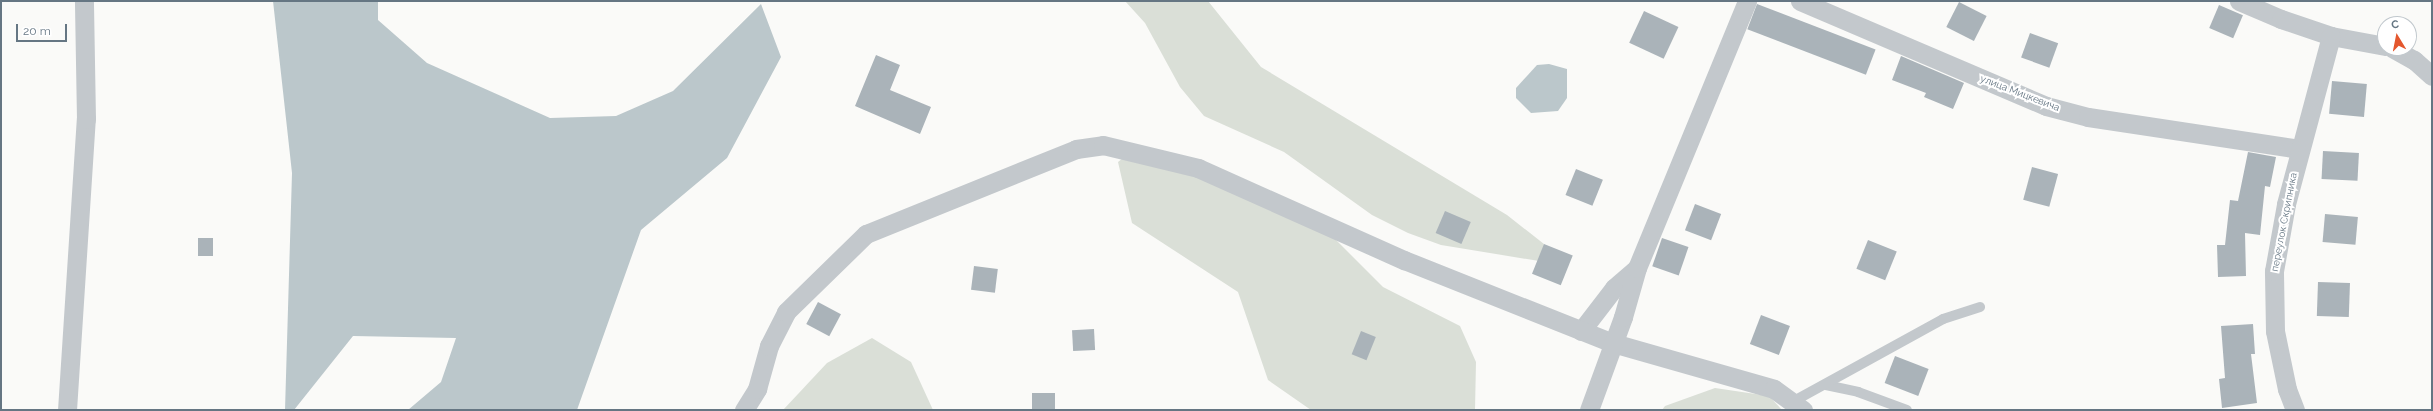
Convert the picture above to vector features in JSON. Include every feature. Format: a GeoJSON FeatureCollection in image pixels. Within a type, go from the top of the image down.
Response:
{"type":"FeatureCollection","features":[{"type":"Feature","properties":{"kind":"street"},"geometry":{"type":"LineString","coordinates":[[67,410],[86,119],[84,1]]}},
{"type":"Feature","properties":{"kind":"street"},"geometry":{"type":"LineString","coordinates":[[1589,410],[1613,343],[1637,268],[1747,1]]}},
{"type":"Feature","properties":{"kind":"street","name":"улица Мицкевича"},"geometry":{"type":"LineString","coordinates":[[1800,1],[2046,106],[2103,119],[2300,148]]}},
{"type":"Feature","properties":{"kind":"street"},"geometry":{"type":"LineString","coordinates":[[2239,1],[2281,20],[2331,36],[2377,45]]}},
{"type":"Feature","properties":{"kind":"street","name":"переулок Скрипника"},"geometry":{"type":"LineString","coordinates":[[2295,410],[2287,389],[2275,330],[2274,271],[2300,148],[2316,98],[2331,36]]}},
{"type":"Feature","properties":{"kind":"street"},"geometry":{"type":"LineString","coordinates":[[2407,56],[2414,60],[2432,76]]}},
{"type":"Feature","properties":{"kind":"street"},"geometry":{"type":"LineString","coordinates":[[744,410],[757,389],[768,346],[786,312],[866,234],[1076,149],[1103,145],[1198,168],[1404,260],[1581,331],[1613,343],[1774,389],[1798,405]]}},
{"type":"Feature","properties":{"kind":"street"},"geometry":{"type":"LineString","coordinates":[[1581,331],[1614,288],[1637,268]]}},
{"type":"Feature","properties":{"kind":"lane"},"geometry":{"type":"LineString","coordinates":[[1798,405],[1826,385],[1942,319],[1980,308]]}},
{"type":"Feature","properties":{"kind":"lane"},"geometry":{"type":"LineString","coordinates":[[1826,385],[1858,392],[1907,410]]}},
{"type":"Feature","properties":{"kind":"shaded area"},"geometry":{"type":"Polygon","coordinates":[[[273,1],[378,1],[378,20],[427,63],[550,118],[616,116],[673,91],[761,4],[781,57],[727,158],[641,230],[577,410],[408,410],[441,382],[456,338],[353,336],[294,410],[285,410],[292,173],[273,1]]]}},
{"type":"Feature","properties":{"kind":"shaded area"},"geometry":{"type":"Polygon","coordinates":[[[1125,1],[1208,1],[1261,67],[1507,215],[1544,244],[1551,263],[1441,245],[1408,233],[1372,215],[1284,152],[1204,116],[1180,87],[1145,23],[1125,1]]]}},
{"type":"Feature","properties":{"kind":"shaded area"},"geometry":{"type":"Polygon","coordinates":[[[1549,64],[1567,69],[1567,98],[1558,111],[1531,113],[1516,98],[1516,88],[1537,65],[1549,64]]]}},
{"type":"Feature","properties":{"kind":"shaded area"},"geometry":{"type":"Polygon","coordinates":[[[1133,150],[1312,216],[1383,287],[1460,326],[1476,362],[1475,410],[1311,410],[1268,380],[1238,292],[1132,223],[1118,162],[1133,150]]]}},
{"type":"Feature","properties":{"kind":"shaded area"},"geometry":{"type":"Polygon","coordinates":[[[872,338],[911,362],[933,410],[783,410],[827,363],[872,338]]]}},
{"type":"Feature","properties":{"kind":"shaded area"},"geometry":{"type":"Polygon","coordinates":[[[1715,388],[1769,396],[1782,410],[1662,410],[1665,406],[1715,388]]]}},
{"type":"Feature","properties":{"kind":"building"},"geometry":{"type":"Polygon","coordinates":[[[1959,2],[1987,16],[1974,41],[1946,27],[1959,2]]]}},
{"type":"Feature","properties":{"kind":"building"},"geometry":{"type":"Polygon","coordinates":[[[1757,4],[1876,50],[1866,75],[1747,29],[1757,4]]]}},
{"type":"Feature","properties":{"kind":"building"},"geometry":{"type":"Polygon","coordinates":[[[2219,5],[2243,15],[2233,38],[2209,28],[2219,5]]]}},
{"type":"Feature","properties":{"kind":"building"},"geometry":{"type":"Polygon","coordinates":[[[1644,11],[1678,27],[1664,59],[1629,43],[1644,11]]]}},
{"type":"Feature","properties":{"kind":"building"},"geometry":{"type":"Polygon","coordinates":[[[2030,33],[2058,43],[2049,68],[2021,57],[2030,33]]]}},
{"type":"Feature","properties":{"kind":"building"},"geometry":{"type":"Polygon","coordinates":[[[876,55],[900,65],[890,90],[931,107],[920,134],[855,106],[876,55]]]}},
{"type":"Feature","properties":{"kind":"building"},"geometry":{"type":"Polygon","coordinates":[[[1901,56],[1964,83],[1953,109],[1924,97],[1926,93],[1892,80],[1901,56]]]}},
{"type":"Feature","properties":{"kind":"building"},"geometry":{"type":"Polygon","coordinates":[[[2332,81],[2367,84],[2364,117],[2329,114],[2332,81]]]}},
{"type":"Feature","properties":{"kind":"building"},"geometry":{"type":"Polygon","coordinates":[[[2323,151],[2359,153],[2357,181],[2322,179],[2323,151]]]}},
{"type":"Feature","properties":{"kind":"building"},"geometry":{"type":"Polygon","coordinates":[[[2248,152],[2276,157],[2270,187],[2265,186],[2260,235],[2245,233],[2246,276],[2218,277],[2217,245],[2225,245],[2230,200],[2238,201],[2248,152]]]}},
{"type":"Feature","properties":{"kind":"building"},"geometry":{"type":"Polygon","coordinates":[[[2032,167],[2058,174],[2049,207],[2023,200],[2032,167]]]}},
{"type":"Feature","properties":{"kind":"building"},"geometry":{"type":"Polygon","coordinates":[[[1576,169],[1603,180],[1592,206],[1566,195],[1576,169]]]}},
{"type":"Feature","properties":{"kind":"building"},"geometry":{"type":"Polygon","coordinates":[[[1695,204],[1721,214],[1711,240],[1685,230],[1695,204]]]}},
{"type":"Feature","properties":{"kind":"building"},"geometry":{"type":"Polygon","coordinates":[[[1445,211],[1471,222],[1461,244],[1436,233],[1445,211]]]}},
{"type":"Feature","properties":{"kind":"building"},"geometry":{"type":"Polygon","coordinates":[[[2325,214],[2358,217],[2355,245],[2323,242],[2325,214]]]}},
{"type":"Feature","properties":{"kind":"building"},"geometry":{"type":"Polygon","coordinates":[[[198,238],[213,238],[213,256],[198,256],[198,238]]]}},
{"type":"Feature","properties":{"kind":"building"},"geometry":{"type":"Polygon","coordinates":[[[1662,238],[1688,247],[1679,275],[1652,266],[1662,238]]]}},
{"type":"Feature","properties":{"kind":"building"},"geometry":{"type":"Polygon","coordinates":[[[1868,240],[1897,252],[1885,280],[1856,269],[1868,240]]]}},
{"type":"Feature","properties":{"kind":"building"},"geometry":{"type":"Polygon","coordinates":[[[1544,244],[1573,256],[1561,285],[1532,274],[1544,244]]]}},
{"type":"Feature","properties":{"kind":"building"},"geometry":{"type":"Polygon","coordinates":[[[974,266],[998,269],[995,293],[971,290],[974,266]]]}},
{"type":"Feature","properties":{"kind":"building"},"geometry":{"type":"Polygon","coordinates":[[[2318,282],[2350,283],[2349,317],[2317,316],[2318,282]]]}},
{"type":"Feature","properties":{"kind":"building"},"geometry":{"type":"Polygon","coordinates":[[[818,302],[841,314],[829,336],[806,324],[818,302]]]}},
{"type":"Feature","properties":{"kind":"building"},"geometry":{"type":"Polygon","coordinates":[[[1761,315],[1790,326],[1779,355],[1750,344],[1761,315]]]}},
{"type":"Feature","properties":{"kind":"building"},"geometry":{"type":"Polygon","coordinates":[[[2253,324],[2255,354],[2251,354],[2257,403],[2222,408],[2219,379],[2225,378],[2221,326],[2253,324]]]}},
{"type":"Feature","properties":{"kind":"building"},"geometry":{"type":"Polygon","coordinates":[[[1094,329],[1095,350],[1073,351],[1072,330],[1094,329]]]}},
{"type":"Feature","properties":{"kind":"building"},"geometry":{"type":"Polygon","coordinates":[[[1361,331],[1376,337],[1366,360],[1352,354],[1361,331]]]}},
{"type":"Feature","properties":{"kind":"building"},"geometry":{"type":"Polygon","coordinates":[[[1895,356],[1929,369],[1918,396],[1885,383],[1895,356]]]}},
{"type":"Feature","properties":{"kind":"building"},"geometry":{"type":"Polygon","coordinates":[[[1032,393],[1055,393],[1055,410],[1032,410],[1032,393]]]}}]}
